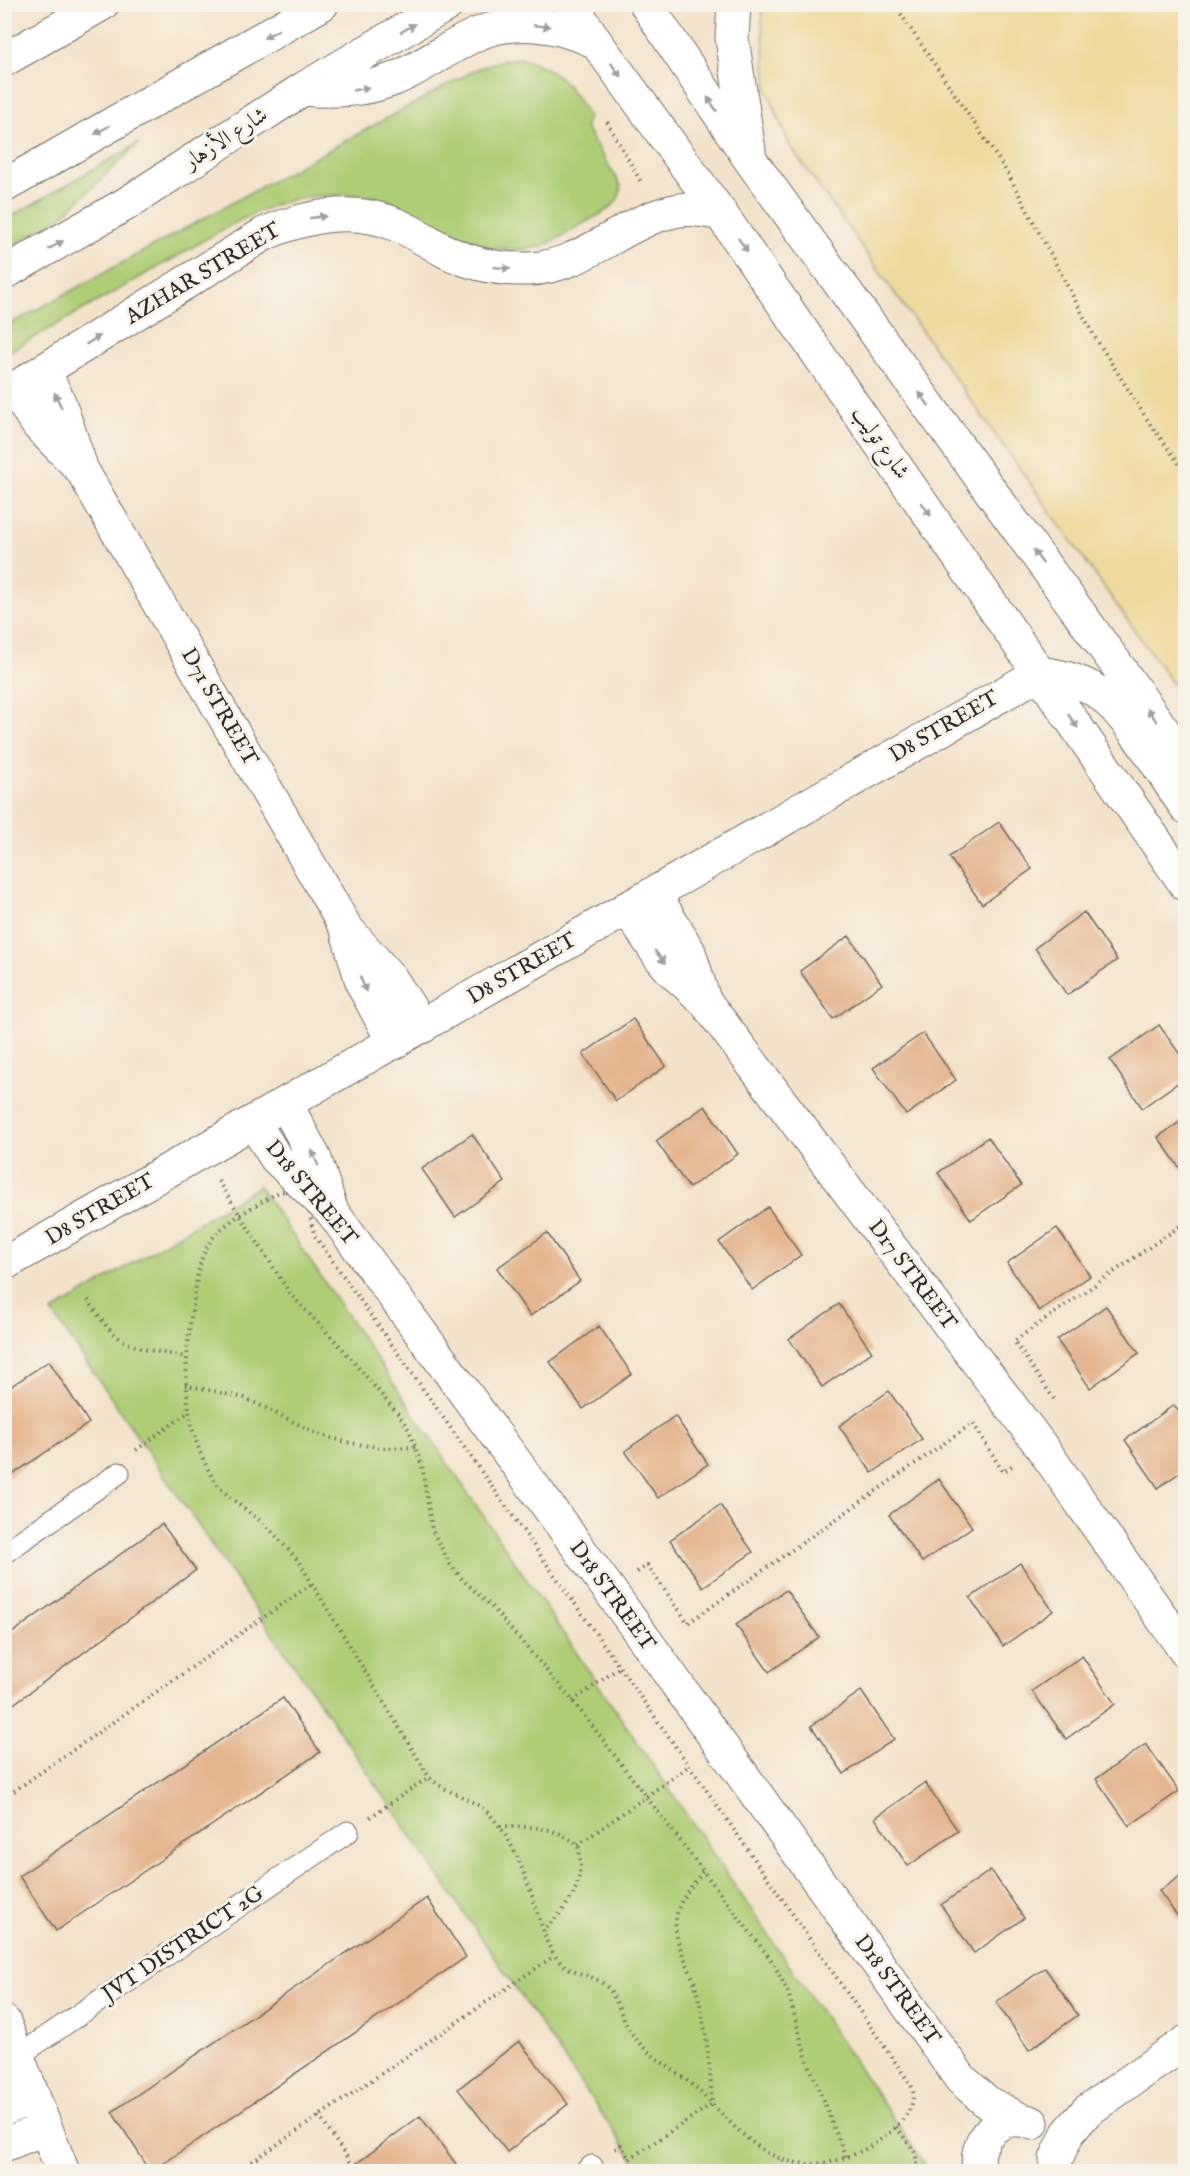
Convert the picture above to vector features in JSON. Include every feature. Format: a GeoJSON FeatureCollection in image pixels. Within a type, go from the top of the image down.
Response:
{"type":"FeatureCollection","features":[{"type":"Feature","properties":{"kind":"street"},"geometry":{"type":"LineString","coordinates":[[4,60],[102,4]]}},
{"type":"Feature","properties":{"kind":"street"},"geometry":{"type":"LineString","coordinates":[[4,186],[322,4]]}},
{"type":"Feature","properties":{"kind":"street","name":"شارع الأزهار"},"geometry":{"type":"LineString","coordinates":[[4,273],[126,204],[303,89],[448,4]]}},
{"type":"Feature","properties":{"kind":"street","name":"شارع توليب"},"geometry":{"type":"LineString","coordinates":[[571,4],[721,214],[1185,885]]}},
{"type":"Feature","properties":{"kind":"street"},"geometry":{"type":"LineString","coordinates":[[646,4],[751,161],[1122,672],[1185,763]]}},
{"type":"Feature","properties":{"kind":"street"},"geometry":{"type":"LineString","coordinates":[[734,4],[732,38],[751,161]]}},
{"type":"Feature","properties":{"kind":"street"},"geometry":{"type":"LineString","coordinates":[[303,89],[338,91],[373,86],[395,79],[476,34],[498,28],[522,25],[552,26],[596,42]]}},
{"type":"Feature","properties":{"kind":"street","name":"AZHAR STREET"},"geometry":{"type":"LineString","coordinates":[[10,392],[264,234],[289,223],[315,216],[342,214],[369,217],[395,224],[447,252],[475,263],[502,269],[531,269],[559,264],[586,253],[656,216],[681,210],[701,210],[721,214]]}},
{"type":"Feature","properties":{"kind":"street"},"geometry":{"type":"LineString","coordinates":[[44,371],[59,402],[82,470]]}},
{"type":"Feature","properties":{"kind":"street","name":"D71 STREET"},"geometry":{"type":"LineString","coordinates":[[10,392],[82,470],[346,928],[391,979],[422,1027]]}},
{"type":"Feature","properties":{"kind":"street"},"geometry":{"type":"LineString","coordinates":[[1040,673],[1078,681],[1111,704],[1124,718],[1185,807]]}},
{"type":"Feature","properties":{"kind":"street","name":"D8 STREET"},"geometry":{"type":"LineString","coordinates":[[4,1264],[1040,673]]}},
{"type":"Feature","properties":{"kind":"street","name":"D17 STREET"},"geometry":{"type":"LineString","coordinates":[[641,901],[689,952],[704,1000],[1041,1446],[1185,1652]]}},
{"type":"Feature","properties":{"kind":"street"},"geometry":{"type":"LineString","coordinates":[[346,928],[363,985],[394,1043]]}},
{"type":"Feature","properties":{"kind":"street"},"geometry":{"type":"LineString","coordinates":[[286,1104],[311,1148],[333,1213]]}},
{"type":"Feature","properties":{"kind":"street","name":"D18 STREET"},"geometry":{"type":"LineString","coordinates":[[254,1123],[280,1163],[333,1213],[610,1591],[961,2079],[988,2103],[1036,2125],[1049,2136],[1053,2143],[1054,2168]]}},
{"type":"Feature","properties":{"kind":"street"},"geometry":{"type":"LineString","coordinates":[[4,2022],[18,2056],[19,2103],[46,2128],[63,2172]]}},
{"type":"Feature","properties":{"kind":"street"},"geometry":{"type":"LineString","coordinates":[[1054,2168],[1068,2133],[1087,2111],[1185,2042]]}},
{"type":"Feature","properties":{"kind":"street","name":"D18 STREET"},"geometry":{"type":"LineString","coordinates":[[961,2079],[974,2113],[977,2162]]}},
{"type":"Feature","properties":{"kind":"street"},"geometry":{"type":"LineString","coordinates":[[977,2162],[988,2132],[1003,2122],[1058,2118],[1087,2111]]}},
{"type":"Feature","properties":{"kind":"street"},"geometry":{"type":"LineString","coordinates":[[4,2145],[46,2128]]}},
{"type":"Feature","properties":{"kind":"lane"},"geometry":{"type":"LineString","coordinates":[[4,1553],[119,1473]]}},
{"type":"Feature","properties":{"kind":"lane","name":"JVT DISTRICT 2G"},"geometry":{"type":"LineString","coordinates":[[18,2056],[348,1832]]}},
{"type":"Feature","properties":{"kind":"path"},"geometry":{"type":"LineString","coordinates":[[894,4],[1007,172],[1093,334],[1144,415],[1185,473]]}},
{"type":"Feature","properties":{"kind":"path"},"geometry":{"type":"LineString","coordinates":[[605,118],[646,191],[656,216]]}},
{"type":"Feature","properties":{"kind":"path"},"geometry":{"type":"LineString","coordinates":[[200,1153],[291,1295],[340,1346],[398,1414],[417,1448],[432,1530],[440,1548],[462,1579],[491,1605],[573,1701],[781,1976],[793,2008],[805,2054],[846,2158]]}},
{"type":"Feature","properties":{"kind":"path"},"geometry":{"type":"LineString","coordinates":[[279,1192],[297,1193],[307,1202],[315,1236],[620,1667],[911,2085],[913,2102],[896,2127],[872,2145],[846,2158],[815,2165],[798,2164],[766,2154],[752,2144],[680,2075],[645,2050],[632,2034],[617,2001],[607,1987],[594,1978],[564,1965],[554,1956],[518,1861],[500,1826],[479,1806],[444,1790],[429,1777],[313,1583],[281,1541],[228,1495],[213,1478],[202,1458],[189,1412],[185,1385],[185,1356],[199,1271],[203,1255],[211,1240],[223,1226],[279,1192]]}},
{"type":"Feature","properties":{"kind":"path"},"geometry":{"type":"LineString","coordinates":[[1058,1406],[1014,1341],[1185,1222]]}},
{"type":"Feature","properties":{"kind":"path"},"geometry":{"type":"LineString","coordinates":[[88,1300],[109,1328],[126,1342],[148,1350],[185,1356]]}},
{"type":"Feature","properties":{"kind":"path"},"geometry":{"type":"LineString","coordinates":[[185,1385],[245,1398],[318,1434],[350,1443],[383,1448],[417,1448]]}},
{"type":"Feature","properties":{"kind":"path"},"geometry":{"type":"LineString","coordinates":[[119,1473],[140,1459],[134,1450],[189,1412]]}},
{"type":"Feature","properties":{"kind":"path"},"geometry":{"type":"LineString","coordinates":[[581,1614],[647,1565],[688,1623],[973,1423],[1004,1472],[1041,1446]]}},
{"type":"Feature","properties":{"kind":"path"},"geometry":{"type":"LineString","coordinates":[[4,1798],[313,1583]]}},
{"type":"Feature","properties":{"kind":"path"},"geometry":{"type":"LineString","coordinates":[[573,1701],[620,1667]]}},
{"type":"Feature","properties":{"kind":"path"},"geometry":{"type":"LineString","coordinates":[[579,1845],[689,1766]]}},
{"type":"Feature","properties":{"kind":"path"},"geometry":{"type":"LineString","coordinates":[[348,1832],[429,1777]]}},
{"type":"Feature","properties":{"kind":"path"},"geometry":{"type":"LineString","coordinates":[[500,1826],[554,1830],[579,1845],[582,1864],[579,1883],[564,1910],[543,1930]]}},
{"type":"Feature","properties":{"kind":"path"},"geometry":{"type":"LineString","coordinates":[[703,1872],[682,1898],[675,1930],[694,1983],[701,2013],[707,2043],[712,2104]]}},
{"type":"Feature","properties":{"kind":"path"},"geometry":{"type":"LineString","coordinates":[[237,2172],[554,1956]]}},
{"type":"Feature","properties":{"kind":"path"},"geometry":{"type":"LineString","coordinates":[[588,2169],[621,2145],[629,2159],[712,2104]]}},
{"type":"Feature","properties":{"kind":"path"},"geometry":{"type":"LineString","coordinates":[[319,2116],[357,2172]]}},
{"type":"Feature","properties":{"kind":"path"},"geometry":{"type":"LineString","coordinates":[[896,2127],[916,2155],[918,2163],[916,2172]]}},
{"type":"Feature","properties":{"kind":"path"},"geometry":{"type":"LineString","coordinates":[[777,2172],[781,2160]]}},
{"type":"Feature","properties":{"kind":"green space"},"geometry":{"type":"Polygon","coordinates":[[[520,58],[545,68],[562,79],[589,117],[585,127],[621,186],[618,199],[604,212],[550,243],[513,250],[489,247],[468,239],[383,199],[341,195],[314,196],[287,201],[229,226],[5,354],[5,327],[475,70],[499,61],[520,58]]]}},
{"type":"Feature","properties":{"kind":"green space"},"geometry":{"type":"Polygon","coordinates":[[[139,143],[59,219],[5,250],[5,220],[139,143]]]}},
{"type":"Feature","properties":{"kind":"green space"},"geometry":{"type":"Polygon","coordinates":[[[259,1186],[929,2171],[641,2171],[52,1312],[259,1186]]]}},
{"type":"Feature","properties":{"kind":"sand"},"geometry":{"type":"Polygon","coordinates":[[[761,5],[1185,5],[1185,701],[790,146],[767,89],[761,5]]]}},
{"type":"Feature","properties":{"kind":"building"},"geometry":{"type":"Polygon","coordinates":[[[999,822],[1032,869],[982,904],[949,857],[999,822]]]}},
{"type":"Feature","properties":{"kind":"building"},"geometry":{"type":"Polygon","coordinates":[[[1084,912],[1117,960],[1067,995],[1035,948],[1084,912]]]}},
{"type":"Feature","properties":{"kind":"building"},"geometry":{"type":"Polygon","coordinates":[[[849,936],[882,984],[833,1019],[800,971],[849,936]]]}},
{"type":"Feature","properties":{"kind":"building"},"geometry":{"type":"Polygon","coordinates":[[[633,1019],[666,1066],[616,1101],[583,1054],[633,1019]]]}},
{"type":"Feature","properties":{"kind":"building"},"geometry":{"type":"Polygon","coordinates":[[[1159,1025],[1186,1063],[1186,1077],[1142,1108],[1110,1060],[1159,1025]]]}},
{"type":"Feature","properties":{"kind":"building"},"geometry":{"type":"Polygon","coordinates":[[[923,1033],[956,1080],[906,1115],[873,1068],[923,1033]]]}},
{"type":"Feature","properties":{"kind":"building"},"geometry":{"type":"Polygon","coordinates":[[[705,1106],[738,1154],[689,1188],[656,1141],[705,1106]]]}},
{"type":"Feature","properties":{"kind":"building"},"geometry":{"type":"Polygon","coordinates":[[[1186,1118],[1186,1177],[1158,1137],[1186,1118]]]}},
{"type":"Feature","properties":{"kind":"building"},"geometry":{"type":"Polygon","coordinates":[[[472,1134],[505,1182],[455,1217],[422,1169],[472,1134]]]}},
{"type":"Feature","properties":{"kind":"building"},"geometry":{"type":"Polygon","coordinates":[[[988,1137],[1021,1185],[971,1220],[938,1173],[988,1137]]]}},
{"type":"Feature","properties":{"kind":"building"},"geometry":{"type":"Polygon","coordinates":[[[768,1207],[801,1255],[752,1290],[719,1242],[768,1207]]]}},
{"type":"Feature","properties":{"kind":"building"},"geometry":{"type":"Polygon","coordinates":[[[1057,1228],[1090,1276],[1039,1311],[1007,1263],[1057,1228]]]}},
{"type":"Feature","properties":{"kind":"building"},"geometry":{"type":"Polygon","coordinates":[[[547,1233],[580,1281],[530,1316],[497,1268],[547,1233]]]}},
{"type":"Feature","properties":{"kind":"building"},"geometry":{"type":"Polygon","coordinates":[[[839,1304],[872,1352],[822,1387],[789,1339],[839,1304]]]}},
{"type":"Feature","properties":{"kind":"building"},"geometry":{"type":"Polygon","coordinates":[[[1106,1306],[1139,1353],[1090,1388],[1057,1340],[1106,1306]]]}},
{"type":"Feature","properties":{"kind":"building"},"geometry":{"type":"Polygon","coordinates":[[[599,1326],[632,1374],[583,1409],[550,1362],[599,1326]]]}},
{"type":"Feature","properties":{"kind":"building"},"geometry":{"type":"Polygon","coordinates":[[[49,1361],[89,1423],[4,1480],[4,1391],[49,1361]]]}},
{"type":"Feature","properties":{"kind":"building"},"geometry":{"type":"Polygon","coordinates":[[[889,1391],[922,1439],[872,1473],[839,1426],[889,1391]]]}},
{"type":"Feature","properties":{"kind":"building"},"geometry":{"type":"Polygon","coordinates":[[[1174,1405],[1186,1421],[1186,1468],[1158,1488],[1125,1440],[1174,1405]]]}},
{"type":"Feature","properties":{"kind":"building"},"geometry":{"type":"Polygon","coordinates":[[[675,1416],[708,1464],[658,1498],[625,1451],[675,1416]]]}},
{"type":"Feature","properties":{"kind":"building"},"geometry":{"type":"Polygon","coordinates":[[[939,1479],[972,1527],[922,1562],[889,1515],[939,1479]]]}},
{"type":"Feature","properties":{"kind":"building"},"geometry":{"type":"Polygon","coordinates":[[[720,1505],[753,1552],[703,1587],[670,1540],[720,1505]]]}},
{"type":"Feature","properties":{"kind":"building"},"geometry":{"type":"Polygon","coordinates":[[[162,1524],[196,1570],[4,1711],[4,1639],[162,1524]]]}},
{"type":"Feature","properties":{"kind":"building"},"geometry":{"type":"Polygon","coordinates":[[[1020,1563],[1053,1611],[1003,1646],[970,1598],[1020,1563]]]}},
{"type":"Feature","properties":{"kind":"building"},"geometry":{"type":"Polygon","coordinates":[[[786,1590],[819,1637],[769,1672],[736,1625],[786,1590]]]}},
{"type":"Feature","properties":{"kind":"building"},"geometry":{"type":"Polygon","coordinates":[[[1082,1656],[1115,1704],[1066,1739],[1032,1691],[1082,1656]]]}},
{"type":"Feature","properties":{"kind":"building"},"geometry":{"type":"Polygon","coordinates":[[[861,1691],[894,1739],[844,1774],[811,1726],[861,1691]]]}},
{"type":"Feature","properties":{"kind":"building"},"geometry":{"type":"Polygon","coordinates":[[[283,1698],[320,1752],[56,1931],[19,1876],[283,1698]]]}},
{"type":"Feature","properties":{"kind":"building"},"geometry":{"type":"Polygon","coordinates":[[[1146,1744],[1179,1791],[1129,1826],[1096,1779],[1146,1744]]]}},
{"type":"Feature","properties":{"kind":"building"},"geometry":{"type":"Polygon","coordinates":[[[925,1783],[958,1831],[908,1866],[875,1818],[925,1783]]]}},
{"type":"Feature","properties":{"kind":"building"},"geometry":{"type":"Polygon","coordinates":[[[991,1870],[1024,1918],[974,1953],[941,1905],[991,1870]]]}},
{"type":"Feature","properties":{"kind":"building"},"geometry":{"type":"Polygon","coordinates":[[[1186,1872],[1186,1928],[1159,1891],[1186,1872]]]}},
{"type":"Feature","properties":{"kind":"building"},"geometry":{"type":"Polygon","coordinates":[[[427,1898],[466,1957],[151,2172],[112,2112],[427,1898]]]}},
{"type":"Feature","properties":{"kind":"building"},"geometry":{"type":"Polygon","coordinates":[[[1045,1968],[1078,2015],[1029,2050],[996,2002],[1045,1968]]]}},
{"type":"Feature","properties":{"kind":"building"},"geometry":{"type":"Polygon","coordinates":[[[519,2041],[568,2104],[507,2152],[458,2089],[519,2041]]]}},
{"type":"Feature","properties":{"kind":"building"},"geometry":{"type":"Polygon","coordinates":[[[420,2116],[462,2172],[362,2172],[356,2164],[420,2116]]]}}]}
